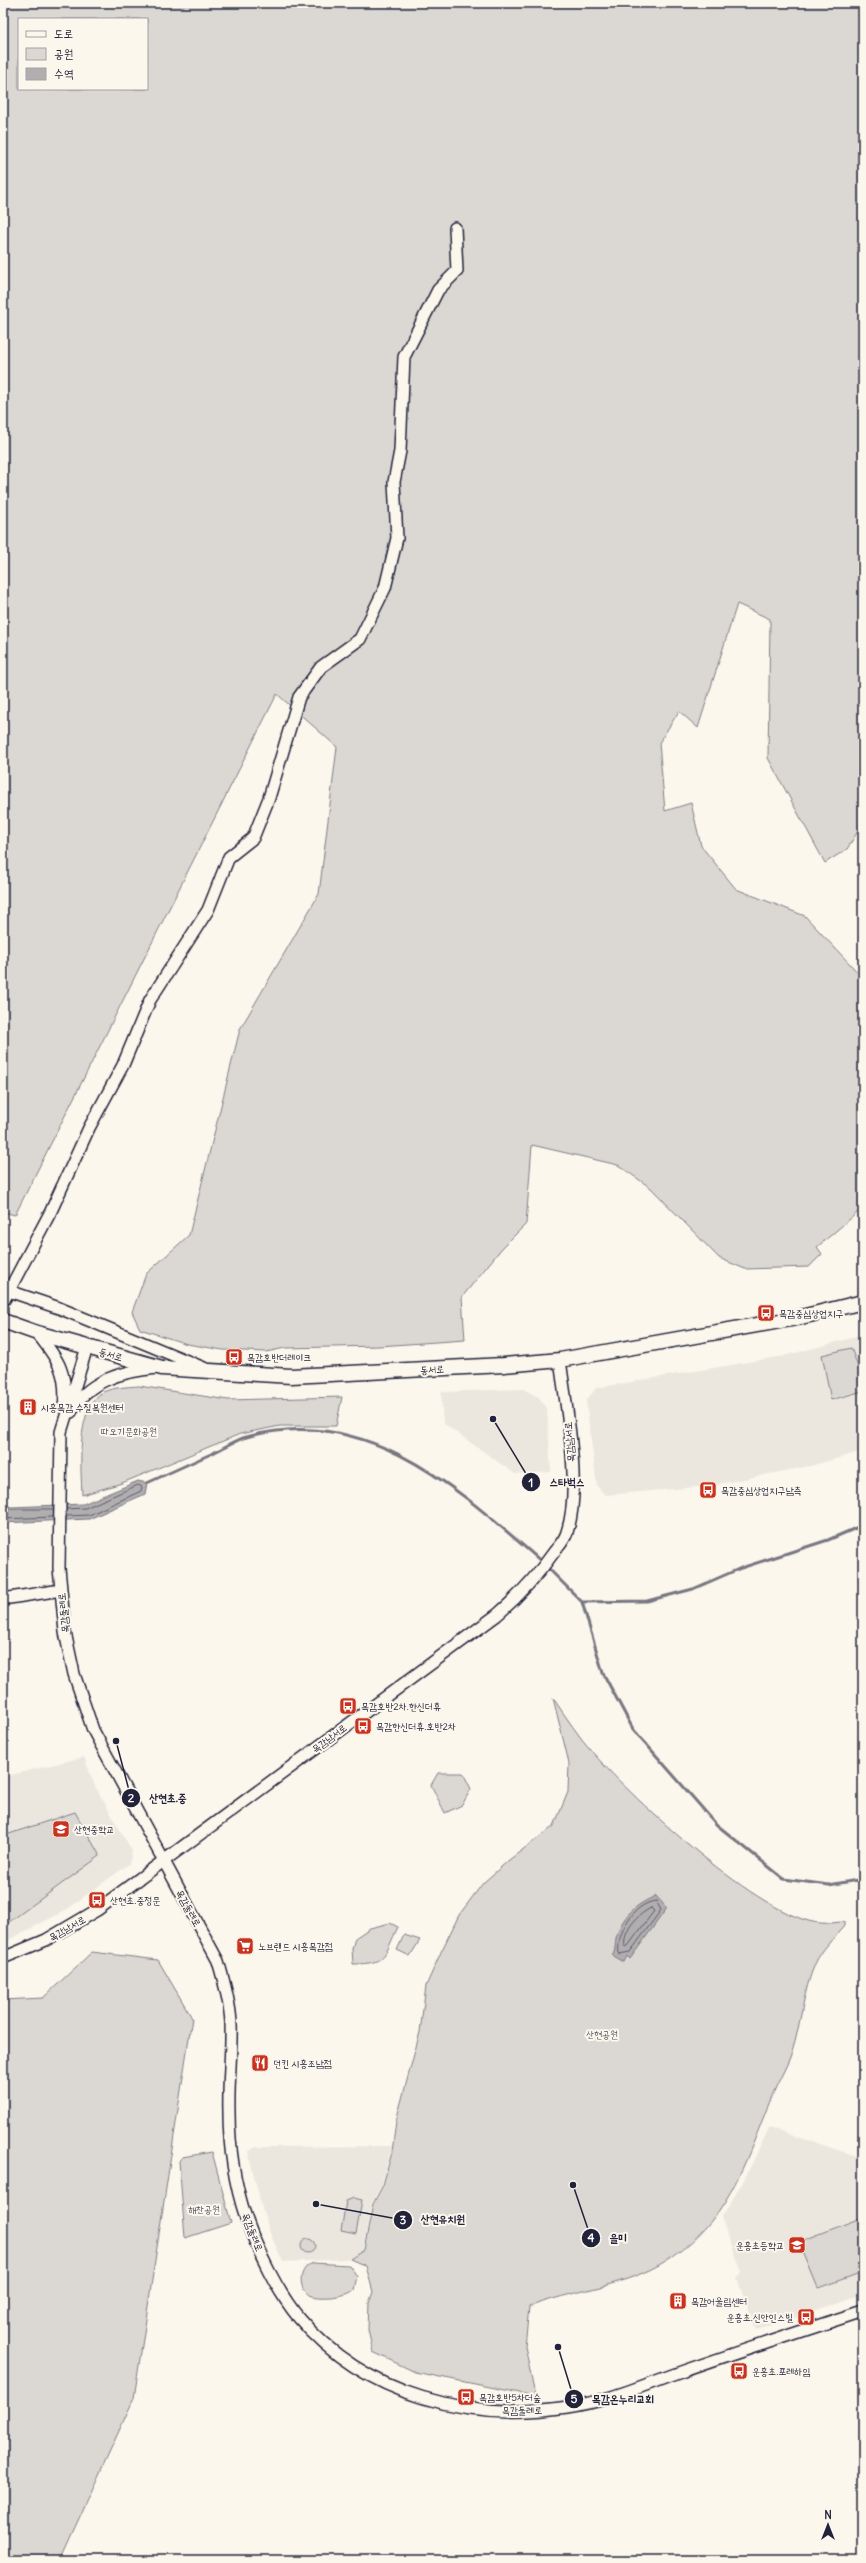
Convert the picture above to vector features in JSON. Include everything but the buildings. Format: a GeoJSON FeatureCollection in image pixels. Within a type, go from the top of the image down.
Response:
{"type":"FeatureCollection","features":[{"type":"Feature","properties":{"kind":"main road","name":"동서로"},"geometry":{"type":"LineString","coordinates":[[3,1321],[37,1333],[162,1368],[291,1376],[504,1365],[560,1360],[797,1318],[863,1302]]}},
{"type":"Feature","properties":{"kind":"street"},"geometry":{"type":"LineString","coordinates":[[214,1372],[59,1308],[5,1294],[51,1211],[89,1128],[124,1065],[150,1000],[208,910],[228,857],[253,838],[269,798],[299,697],[321,667],[360,639],[385,588],[397,538],[394,482],[400,451],[404,357],[438,290],[457,271],[455,228]]}},
{"type":"Feature","properties":{"kind":"street"},"geometry":{"type":"LineString","coordinates":[[37,1333],[61,1364],[64,1377],[65,1402],[61,1432]]}},
{"type":"Feature","properties":{"kind":"street"},"geometry":{"type":"LineString","coordinates":[[61,1432],[87,1347]]}},
{"type":"Feature","properties":{"kind":"street","name":"목감남서로"},"geometry":{"type":"LineString","coordinates":[[3,1958],[46,1940],[97,1910],[497,1615],[540,1572],[567,1532],[573,1504],[572,1468],[560,1360]]}},
{"type":"Feature","properties":{"kind":"street"},"geometry":{"type":"LineString","coordinates":[[61,1432],[74,1406],[85,1393],[99,1384],[114,1376],[135,1370],[162,1368]]}},
{"type":"Feature","properties":{"kind":"street","name":"목감둘레로"},"geometry":{"type":"LineString","coordinates":[[61,1432],[63,1470],[58,1527],[59,1568],[65,1632],[74,1674],[93,1730],[218,1961],[228,1997],[231,2024],[229,2113],[232,2154],[246,2218],[273,2277],[298,2318],[331,2348],[353,2365],[392,2386],[428,2400],[462,2408],[531,2412],[571,2407],[616,2394],[863,2311]]}},
{"type":"Feature","properties":{"kind":"street"},"geometry":{"type":"LineString","coordinates":[[3,1599],[61,1590]]}},
{"type":"Feature","properties":{"kind":"shaded area"},"geometry":{"type":"Polygon","coordinates":[[[863,1335],[863,1451],[810,1466],[709,1486],[605,1495],[597,1486],[586,1401],[596,1388],[784,1356],[863,1335]]]}},
{"type":"Feature","properties":{"kind":"shaded area"},"geometry":{"type":"Polygon","coordinates":[[[523,1389],[539,1397],[547,1410],[551,1472],[515,1474],[443,1423],[441,1392],[523,1389]]]}},
{"type":"Feature","properties":{"kind":"shaded area","name":"산현중학교"},"geometry":{"type":"Polygon","coordinates":[[[84,1757],[95,1786],[132,1851],[129,1864],[66,1910],[3,1943],[3,1777],[84,1757]]]}},
{"type":"Feature","properties":{"kind":"shaded area","name":"운흥초등학교"},"geometry":{"type":"Polygon","coordinates":[[[769,2128],[863,2158],[863,2294],[756,2330],[737,2279],[742,2273],[721,2218],[743,2182],[769,2128]]]}},
{"type":"Feature","properties":{"kind":"shaded area"},"geometry":{"type":"Polygon","coordinates":[[[392,2146],[382,2184],[372,2203],[363,2250],[349,2259],[283,2262],[270,2233],[261,2205],[248,2151],[255,2147],[392,2146]]]}},
{"type":"Feature","properties":{"kind":"green space"},"geometry":{"type":"Polygon","coordinates":[[[3,3],[863,3],[863,823],[847,849],[825,863],[768,758],[770,619],[737,604],[698,728],[679,711],[659,743],[665,811],[691,803],[701,846],[736,889],[805,916],[863,978],[863,1208],[817,1247],[822,1254],[809,1267],[745,1269],[719,1258],[651,1188],[618,1165],[532,1145],[526,1224],[502,1248],[462,1297],[465,1340],[379,1346],[285,1348],[266,1352],[223,1350],[187,1344],[140,1329],[132,1312],[146,1274],[189,1235],[240,1029],[319,894],[337,747],[277,694],[15,1215],[3,1212],[3,3]]]}},
{"type":"Feature","properties":{"kind":"green space"},"geometry":{"type":"Polygon","coordinates":[[[851,1348],[863,1380],[863,1391],[831,1400],[822,1355],[851,1348]]]}},
{"type":"Feature","properties":{"kind":"green space","name":"따오기문화공원"},"geometry":{"type":"Polygon","coordinates":[[[139,1386],[228,1400],[342,1397],[336,1426],[280,1426],[240,1434],[122,1483],[82,1495],[81,1456],[83,1427],[92,1402],[100,1394],[108,1390],[139,1386]]]}},
{"type":"Feature","properties":{"kind":"green space","name":"산현공원"},"geometry":{"type":"Polygon","coordinates":[[[553,1698],[583,1741],[613,1774],[667,1826],[733,1880],[766,1901],[795,1916],[820,1923],[844,1922],[844,1926],[824,1949],[815,1964],[808,1985],[790,2058],[774,2090],[752,2146],[731,2191],[718,2212],[702,2232],[683,2249],[659,2265],[643,2273],[611,2284],[562,2296],[529,2307],[525,2346],[535,2396],[415,2372],[373,2352],[368,2330],[369,2303],[373,2292],[366,2266],[350,2259],[364,2250],[373,2204],[383,2185],[392,2152],[396,2121],[420,2032],[426,1986],[441,1952],[459,1915],[483,1883],[509,1860],[554,1826],[568,1792],[569,1763],[553,1698]]]}},
{"type":"Feature","properties":{"kind":"green space"},"geometry":{"type":"Polygon","coordinates":[[[438,1773],[463,1773],[471,1789],[462,1805],[445,1813],[431,1785],[438,1773]]]}},
{"type":"Feature","properties":{"kind":"green space"},"geometry":{"type":"Polygon","coordinates":[[[75,1812],[100,1856],[5,1925],[3,1918],[3,1836],[75,1812]]]}},
{"type":"Feature","properties":{"kind":"green space"},"geometry":{"type":"Polygon","coordinates":[[[390,1923],[398,1927],[387,1951],[383,1956],[379,1960],[373,1962],[353,1964],[352,1949],[355,1938],[370,1928],[390,1923]]]}},
{"type":"Feature","properties":{"kind":"green space"},"geometry":{"type":"Polygon","coordinates":[[[404,1935],[420,1940],[410,1956],[397,1950],[404,1935]]]}},
{"type":"Feature","properties":{"kind":"green space"},"geometry":{"type":"Polygon","coordinates":[[[92,1952],[158,1960],[192,2018],[134,2398],[60,2560],[3,2560],[3,2000],[43,1998],[92,1952]]]}},
{"type":"Feature","properties":{"kind":"green space","name":"해찬공원"},"geometry":{"type":"Polygon","coordinates":[[[212,2152],[231,2223],[185,2238],[179,2161],[182,2157],[212,2152]]]}},
{"type":"Feature","properties":{"kind":"green space"},"geometry":{"type":"Polygon","coordinates":[[[354,2198],[362,2200],[356,2234],[341,2231],[346,2201],[354,2198]]]}},
{"type":"Feature","properties":{"kind":"green space"},"geometry":{"type":"Polygon","coordinates":[[[863,2217],[863,2272],[818,2288],[799,2242],[863,2217]]]}},
{"type":"Feature","properties":{"kind":"green space"},"geometry":{"type":"Polygon","coordinates":[[[308,2239],[313,2241],[315,2246],[313,2251],[308,2253],[303,2251],[301,2246],[303,2241],[308,2239]]]}},
{"type":"Feature","properties":{"kind":"green space"},"geometry":{"type":"Polygon","coordinates":[[[312,2263],[349,2265],[357,2276],[354,2290],[345,2294],[331,2297],[318,2297],[308,2294],[302,2286],[301,2277],[308,2265],[312,2263]]]}},
{"type":"Feature","properties":{"kind":"green space"},"geometry":{"type":"Polygon","coordinates":[[[380,2556],[419,2559],[419,2560],[376,2560],[380,2556]]]}},
{"type":"Feature","properties":{"kind":"water"},"geometry":{"type":"Polygon","coordinates":[[[138,1481],[147,1483],[145,1494],[89,1519],[3,1523],[3,1505],[12,1507],[83,1504],[138,1481]]]}},
{"type":"Feature","properties":{"kind":"water"},"geometry":{"type":"Polygon","coordinates":[[[656,1896],[667,1908],[630,1959],[627,1956],[624,1962],[612,1955],[615,1949],[616,1938],[626,1917],[636,1907],[656,1896]]]}},
{"type":"Feature","properties":{"kind":"waterway"},"geometry":{"type":"LineString","coordinates":[[147,1483],[243,1438],[288,1430],[330,1432],[370,1442],[407,1459],[443,1481],[478,1507],[543,1563]]}},
{"type":"Feature","properties":{"kind":"waterway"},"geometry":{"type":"LineString","coordinates":[[547,1567],[582,1602],[647,1601],[693,1589],[741,1568],[828,1540],[863,1525]]}},
{"type":"Feature","properties":{"kind":"waterway"},"geometry":{"type":"LineString","coordinates":[[582,1602],[603,1673],[633,1729],[717,1825],[784,1879],[829,1885],[863,1879]]}},
{"type":"Feature","properties":{"kind":"place","name":"목감중심상업지구"},"geometry":{"type":"Point","coordinates":[766,1313]}},
{"type":"Feature","properties":{"kind":"place","name":"목감호반더레이크"},"geometry":{"type":"Point","coordinates":[234,1357]}},
{"type":"Feature","properties":{"kind":"place","name":"시흥목감 수질복원센터"},"geometry":{"type":"Point","coordinates":[28,1407]}},
{"type":"Feature","properties":{"kind":"place","name":"스타벅스"},"geometry":{"type":"Point","coordinates":[493,1419]}},
{"type":"Feature","properties":{"kind":"place","name":"목감중심상업지구남측"},"geometry":{"type":"Point","coordinates":[708,1490]}},
{"type":"Feature","properties":{"kind":"place","name":"목감호반2차.한신더휴"},"geometry":{"type":"Point","coordinates":[348,1706]}},
{"type":"Feature","properties":{"kind":"place","name":"목감한신더휴.호반2차"},"geometry":{"type":"Point","coordinates":[363,1726]}},
{"type":"Feature","properties":{"kind":"place","name":"산현초.중"},"geometry":{"type":"Point","coordinates":[116,1741]}},
{"type":"Feature","properties":{"kind":"place","name":"산현중학교"},"geometry":{"type":"Point","coordinates":[61,1829]}},
{"type":"Feature","properties":{"kind":"place","name":"산현초.중정문"},"geometry":{"type":"Point","coordinates":[97,1900]}},
{"type":"Feature","properties":{"kind":"place","name":"노브랜드 시흥목감점"},"geometry":{"type":"Point","coordinates":[245,1946]}},
{"type":"Feature","properties":{"kind":"place","name":"던킨 시흥조남점"},"geometry":{"type":"Point","coordinates":[260,2063]}},
{"type":"Feature","properties":{"kind":"place","name":"을미"},"geometry":{"type":"Point","coordinates":[573,2185]}},
{"type":"Feature","properties":{"kind":"place","name":"산현유치원"},"geometry":{"type":"Point","coordinates":[316,2204]}},
{"type":"Feature","properties":{"kind":"place","name":"운흥초등학교"},"geometry":{"type":"Point","coordinates":[797,2245]}},
{"type":"Feature","properties":{"kind":"place","name":"목감어울림센터"},"geometry":{"type":"Point","coordinates":[678,2301]}},
{"type":"Feature","properties":{"kind":"place","name":"운흥초.신안인스빌"},"geometry":{"type":"Point","coordinates":[806,2317]}},
{"type":"Feature","properties":{"kind":"place","name":"목감온누리교회"},"geometry":{"type":"Point","coordinates":[558,2347]}},
{"type":"Feature","properties":{"kind":"place","name":"운흥초.포레하임"},"geometry":{"type":"Point","coordinates":[739,2371]}},
{"type":"Feature","properties":{"kind":"place","name":"목감호반5차더숲"},"geometry":{"type":"Point","coordinates":[466,2397]}}]}
